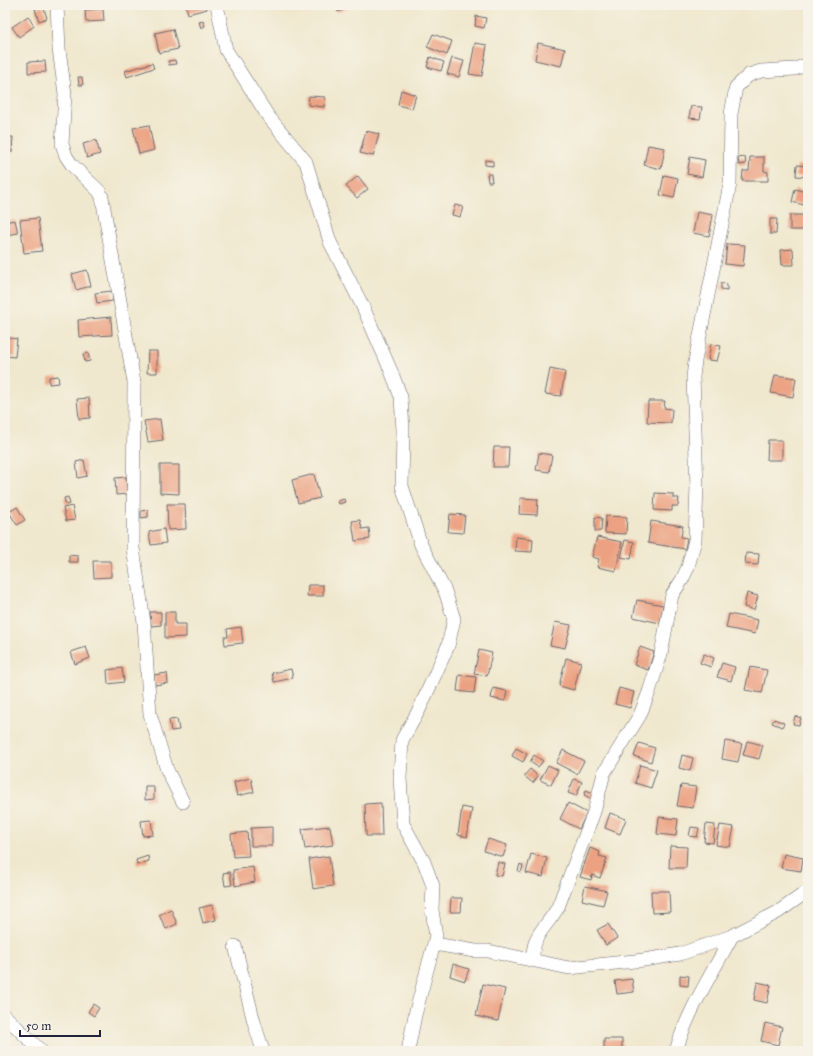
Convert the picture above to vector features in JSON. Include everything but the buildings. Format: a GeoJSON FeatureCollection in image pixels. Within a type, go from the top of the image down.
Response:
{"type":"FeatureCollection","features":[{"type":"Feature","properties":{"kind":"street"},"geometry":{"type":"LineString","coordinates":[[58,5],[59,49],[64,94],[62,144],[66,156],[72,165],[99,191],[102,197],[134,382],[133,548],[144,622],[150,714],[167,770],[183,802]]}},
{"type":"Feature","properties":{"kind":"street"},"geometry":{"type":"LineString","coordinates":[[217,5],[226,50],[268,116],[306,162],[330,242],[363,308],[391,371],[400,397],[403,430],[402,486],[420,545],[445,591],[454,619],[448,646],[419,710],[402,740],[400,778],[403,824],[424,862],[433,886],[435,944],[415,1015],[408,1051]]}},
{"type":"Feature","properties":{"kind":"street"},"geometry":{"type":"LineString","coordinates":[[533,960],[532,947],[538,934],[558,907],[594,812],[604,774],[640,715],[649,692],[660,654],[672,595],[682,580],[688,567],[695,540],[697,486],[693,377],[730,184],[731,164],[729,145],[731,114],[736,87],[749,75],[761,71],[795,69],[808,64]]}},
{"type":"Feature","properties":{"kind":"street"},"geometry":{"type":"LineString","coordinates":[[435,944],[475,951],[488,951],[569,968],[644,960],[680,954],[732,936],[778,912],[808,891]]}},
{"type":"Feature","properties":{"kind":"street"},"geometry":{"type":"LineString","coordinates":[[676,1051],[679,1041],[699,998],[732,936]]}},
{"type":"Feature","properties":{"kind":"street"},"geometry":{"type":"LineString","coordinates":[[235,946],[254,1022],[264,1051]]}},
{"type":"Feature","properties":{"kind":"street"},"geometry":{"type":"LineString","coordinates":[[5,1016],[41,1051]]}}]}
